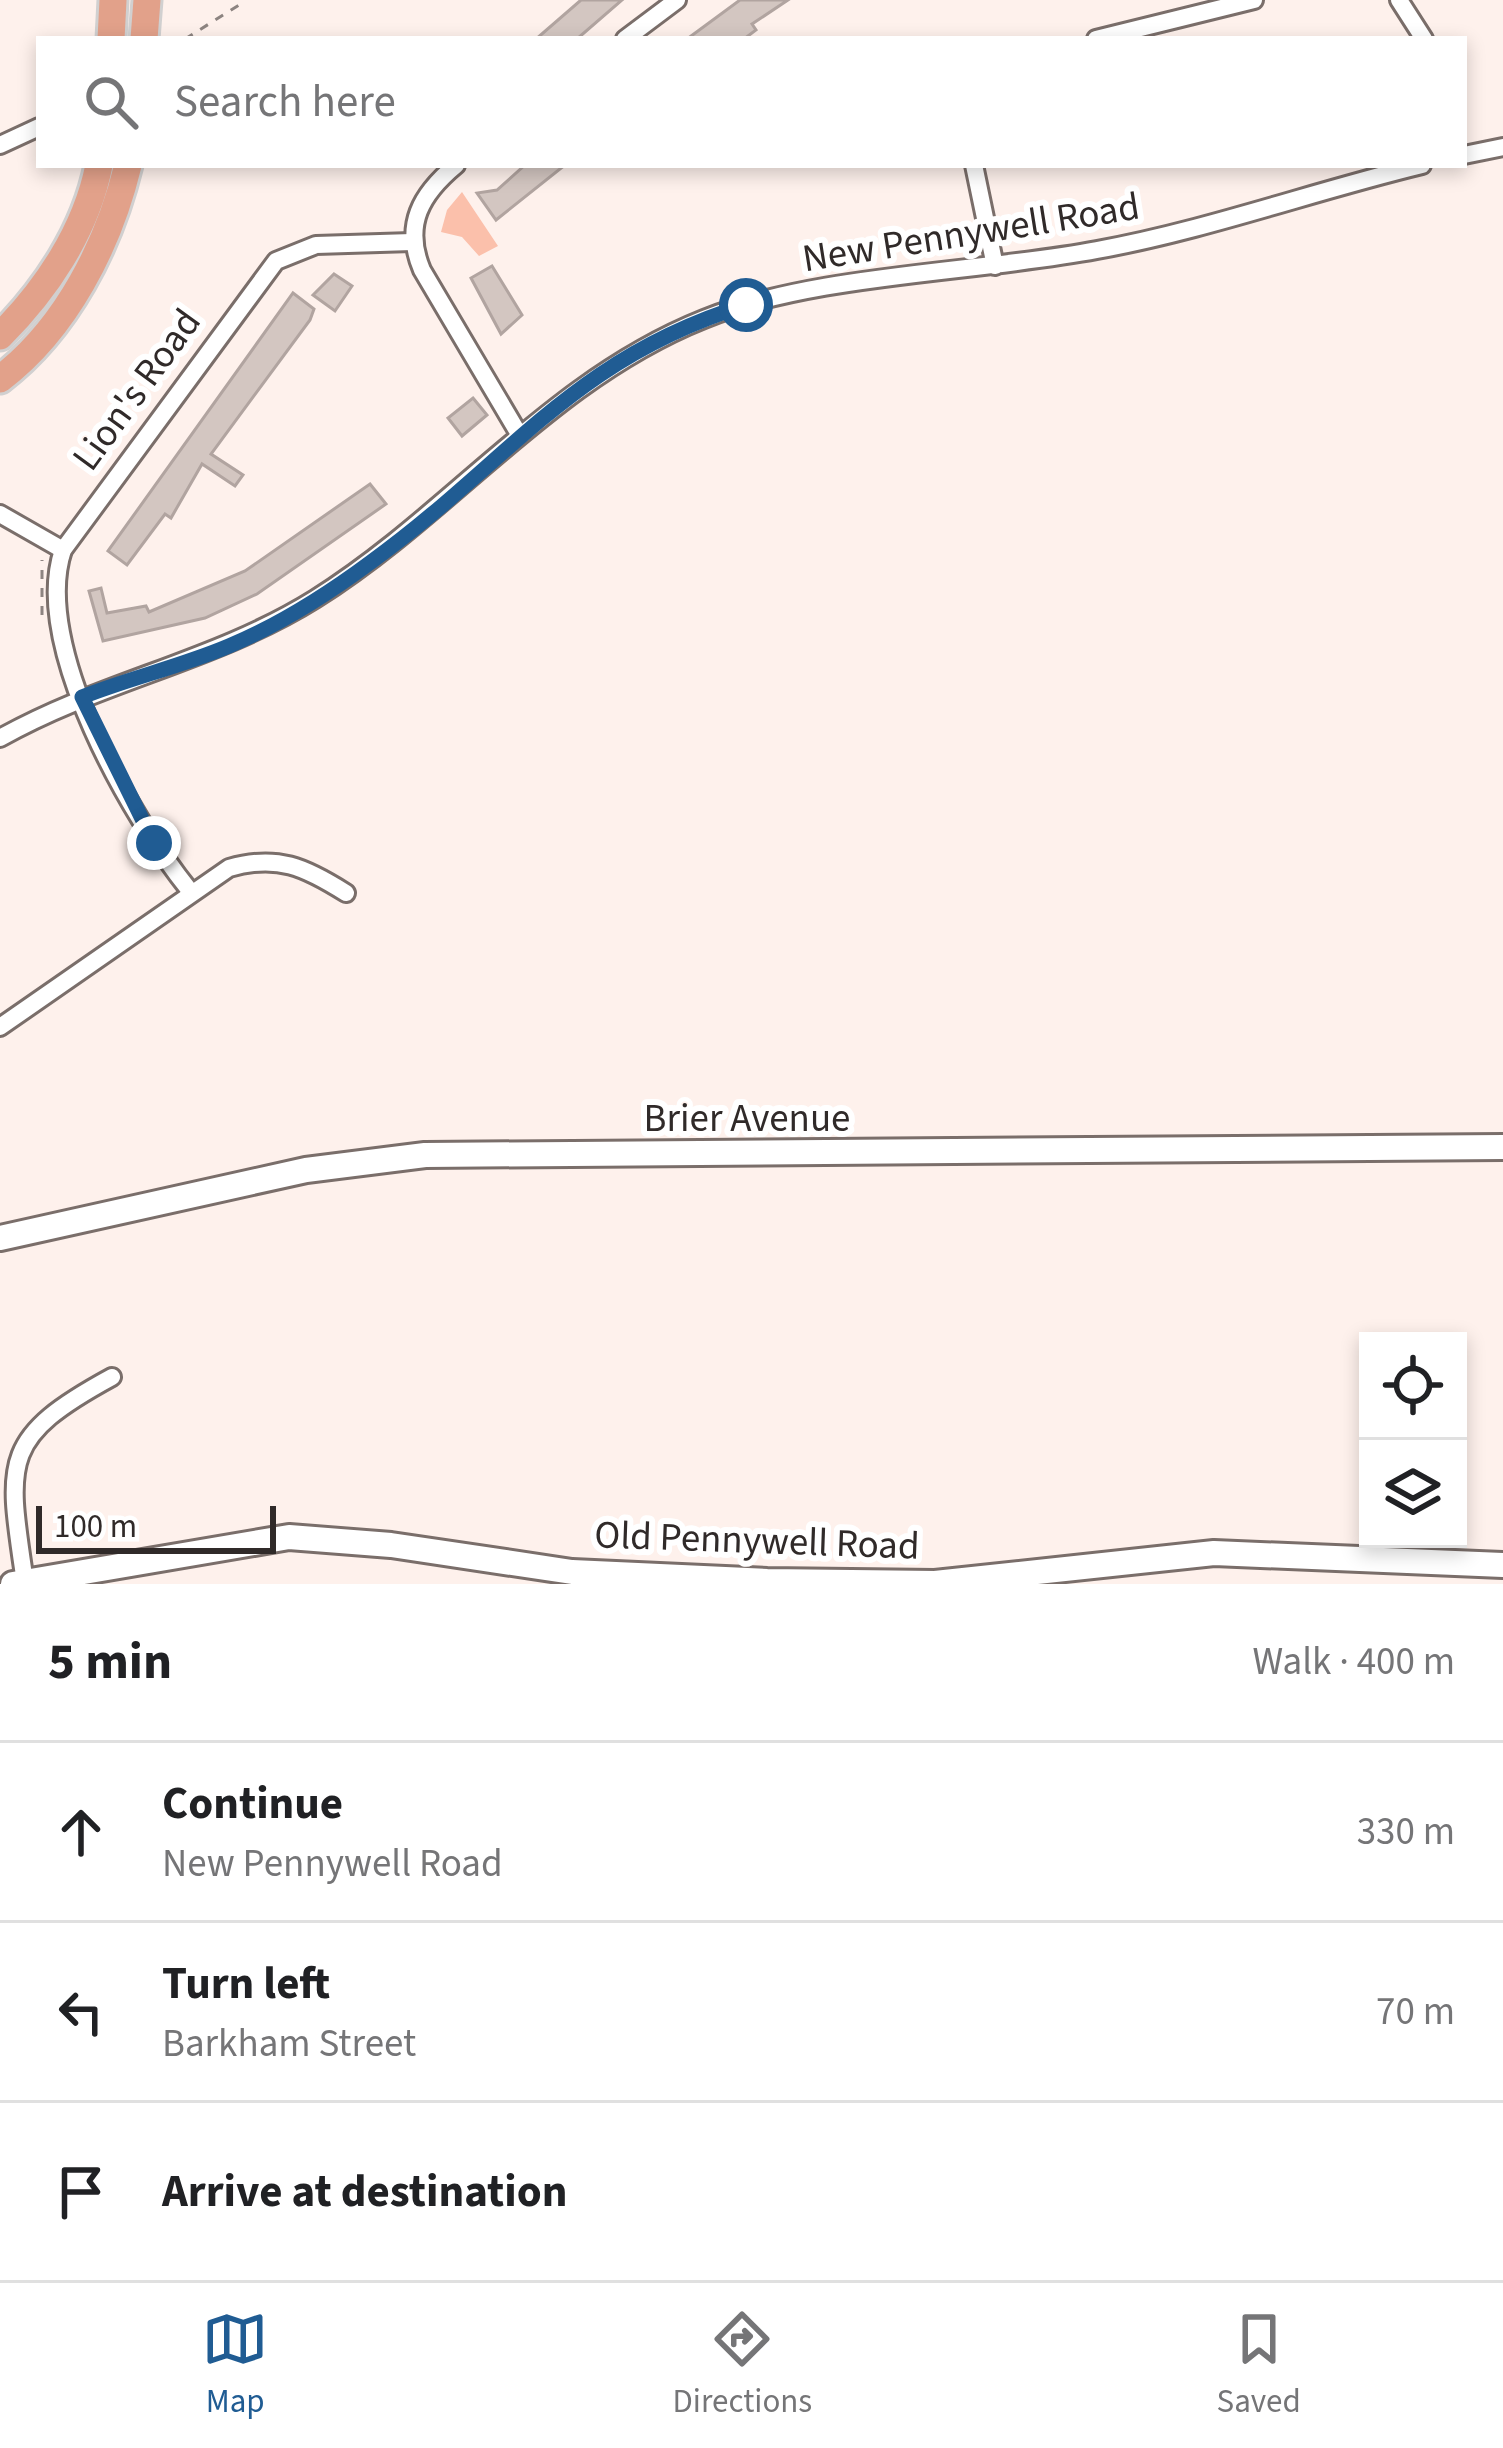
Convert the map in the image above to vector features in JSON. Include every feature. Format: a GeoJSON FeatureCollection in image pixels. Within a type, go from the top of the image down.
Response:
{"type":"FeatureCollection","features":[{"type":"Feature","properties":{"kind":"main road"},"geometry":{"type":"LineString","coordinates":[[110,36],[113,0]]}},
{"type":"Feature","properties":{"kind":"main road"},"geometry":{"type":"LineString","coordinates":[[144,36],[147,0]]}},
{"type":"Feature","properties":{"kind":"main road"},"geometry":{"type":"LineString","coordinates":[[0,336],[38,294],[62,256],[98,168]]}},
{"type":"Feature","properties":{"kind":"main road"},"geometry":{"type":"LineString","coordinates":[[0,379],[40,342],[64,310],[106,234],[127,168]]}},
{"type":"Feature","properties":{"kind":"main road","name":"Brier Avenue"},"geometry":{"type":"LineString","coordinates":[[0,1238],[306,1170],[425,1155],[1503,1147]]}},
{"type":"Feature","properties":{"kind":"main road","name":"Old Pennywell Road"},"geometry":{"type":"LineString","coordinates":[[19,1583],[289,1537],[391,1545],[572,1572],[767,1581],[935,1583],[1214,1553],[1503,1565]]}},
{"type":"Feature","properties":{"kind":"street"},"geometry":{"type":"LineString","coordinates":[[629,36],[677,0]]}},
{"type":"Feature","properties":{"kind":"street"},"geometry":{"type":"LineString","coordinates":[[1108,36],[1254,0]]}},
{"type":"Feature","properties":{"kind":"street"},"geometry":{"type":"LineString","coordinates":[[1399,0],[1422,36]]}},
{"type":"Feature","properties":{"kind":"street"},"geometry":{"type":"LineString","coordinates":[[0,145],[36,129]]}},
{"type":"Feature","properties":{"kind":"street"},"geometry":{"type":"LineString","coordinates":[[1467,154],[1503,147]]}},
{"type":"Feature","properties":{"kind":"street"},"geometry":{"type":"LineString","coordinates":[[453,168],[420,204],[412,242],[422,270],[519,434]]}},
{"type":"Feature","properties":{"kind":"street"},"geometry":{"type":"LineString","coordinates":[[975,168],[995,266]]}},
{"type":"Feature","properties":{"kind":"street","name":"New Pennywell Road"},"geometry":{"type":"LineString","coordinates":[[0,738],[82,697],[226,648],[310,602],[401,540],[519,434],[613,364],[707,317],[781,297],[1155,237],[1411,168]]}},
{"type":"Feature","properties":{"kind":"street","name":"Lion's Road"},"geometry":{"type":"LineString","coordinates":[[190,891],[135,808],[82,697],[56,612],[54,581],[63,550],[276,261],[316,245],[412,242]]}},
{"type":"Feature","properties":{"kind":"street"},"geometry":{"type":"LineString","coordinates":[[0,514],[63,550]]}},
{"type":"Feature","properties":{"kind":"street"},"geometry":{"type":"LineString","coordinates":[[0,1027],[229,868],[266,860],[304,866],[346,893]]}},
{"type":"Feature","properties":{"kind":"street"},"geometry":{"type":"LineString","coordinates":[[19,1583],[11,1488],[26,1433],[62,1403],[112,1377]]}},
{"type":"Feature","properties":{"kind":"path"},"geometry":{"type":"LineString","coordinates":[[190,36],[238,5]]}},
{"type":"Feature","properties":{"kind":"shaded area"},"geometry":{"type":"Polygon","coordinates":[[[462,192],[498,246],[479,256],[462,237],[441,232],[447,210],[462,192]]]}},
{"type":"Feature","properties":{"kind":"building"},"geometry":{"type":"Polygon","coordinates":[[[581,0],[622,0],[580,36],[539,36],[581,0]]]}},
{"type":"Feature","properties":{"kind":"building"},"geometry":{"type":"Polygon","coordinates":[[[740,0],[788,0],[752,24],[756,30],[748,36],[691,36],[740,0]]]}},
{"type":"Feature","properties":{"kind":"building"},"geometry":{"type":"Polygon","coordinates":[[[522,168],[561,168],[496,220],[477,193],[497,190],[522,168]]]}},
{"type":"Feature","properties":{"kind":"building"},"geometry":{"type":"Polygon","coordinates":[[[492,266],[522,315],[501,334],[471,278],[492,266]]]}},
{"type":"Feature","properties":{"kind":"building"},"geometry":{"type":"Polygon","coordinates":[[[334,274],[352,286],[335,311],[313,295],[334,274]]]}},
{"type":"Feature","properties":{"kind":"building"},"geometry":{"type":"Polygon","coordinates":[[[293,293],[314,309],[310,320],[211,454],[243,475],[235,486],[202,464],[171,518],[165,514],[127,565],[108,551],[293,293]]]}},
{"type":"Feature","properties":{"kind":"building"},"geometry":{"type":"Polygon","coordinates":[[[473,398],[487,415],[462,436],[448,418],[473,398]]]}},
{"type":"Feature","properties":{"kind":"building"},"geometry":{"type":"Polygon","coordinates":[[[370,484],[386,504],[257,594],[205,618],[103,641],[89,591],[101,588],[107,613],[146,606],[149,612],[245,571],[370,484]]]}},
{"type":"Feature","properties":{"kind":"route"},"geometry":{"type":"LineString","coordinates":[[154,843],[82,697],[226,648],[310,602],[401,540],[581,384],[666,335],[746,305]]}}]}
